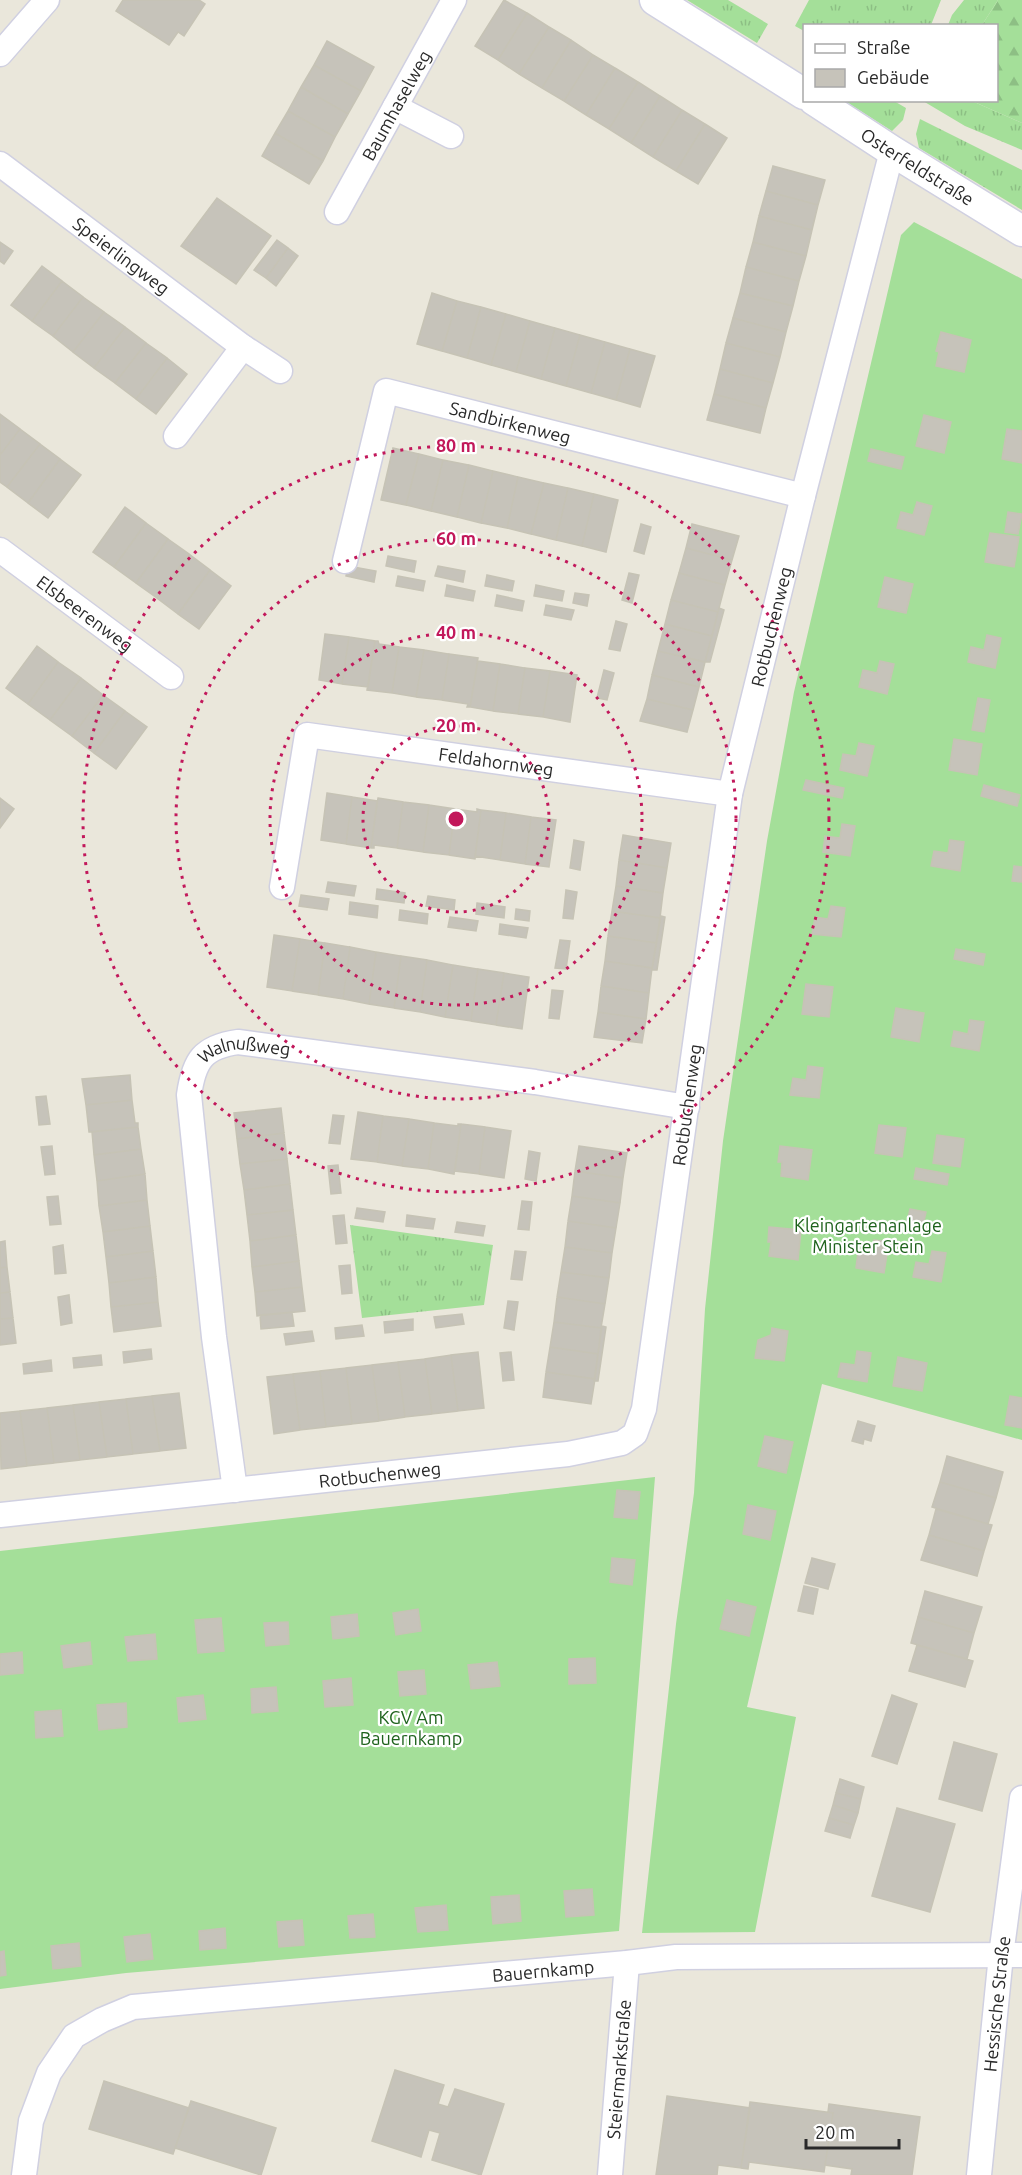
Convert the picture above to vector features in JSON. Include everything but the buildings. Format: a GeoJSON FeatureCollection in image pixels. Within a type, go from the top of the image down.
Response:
{"type":"FeatureCollection","features":[{"type":"Feature","properties":{"kind":"street"},"geometry":{"type":"LineString","coordinates":[[0,54],[47,0]]}},
{"type":"Feature","properties":{"kind":"street","name":"Baumhaselweg"},"geometry":{"type":"LineString","coordinates":[[337,212],[454,0]]}},
{"type":"Feature","properties":{"kind":"street"},"geometry":{"type":"LineString","coordinates":[[655,0],[803,93]]}},
{"type":"Feature","properties":{"kind":"street","name":"Osterfeldstraße"},"geometry":{"type":"LineString","coordinates":[[817,102],[1022,231]]}},
{"type":"Feature","properties":{"kind":"street"},"geometry":{"type":"LineString","coordinates":[[395,107],[451,136]]}},
{"type":"Feature","properties":{"kind":"street","name":"Rotbuchenweg"},"geometry":{"type":"LineString","coordinates":[[0,1515],[568,1454],[622,1443],[635,1434],[644,1409],[730,794],[803,496],[892,151]]}},
{"type":"Feature","properties":{"kind":"street","name":"Speierlingweg"},"geometry":{"type":"LineString","coordinates":[[0,164],[243,346],[280,371]]}},
{"type":"Feature","properties":{"kind":"street"},"geometry":{"type":"LineString","coordinates":[[176,436],[243,346]]}},
{"type":"Feature","properties":{"kind":"street","name":"Sandbirkenweg"},"geometry":{"type":"LineString","coordinates":[[345,561],[386,391],[803,496]]}},
{"type":"Feature","properties":{"kind":"street","name":"Elsbeerenweg"},"geometry":{"type":"LineString","coordinates":[[0,550],[171,677]]}},
{"type":"Feature","properties":{"kind":"street","name":"Feldahornweg"},"geometry":{"type":"LineString","coordinates":[[282,887],[307,735],[730,794]]}},
{"type":"Feature","properties":{"kind":"street","name":"Walnußweg"},"geometry":{"type":"LineString","coordinates":[[235,1490],[214,1337],[189,1095],[192,1072],[204,1055],[219,1045],[238,1042],[535,1082],[687,1107]]}},
{"type":"Feature","properties":{"kind":"street","name":"Hessische Straße"},"geometry":{"type":"LineString","coordinates":[[978,2175],[1012,1955],[1022,1797]]}},
{"type":"Feature","properties":{"kind":"street","name":"Bauernkamp"},"geometry":{"type":"LineString","coordinates":[[24,2175],[31,2121],[49,2073],[74,2036],[102,2020],[133,2007],[676,1957],[1012,1955]]}},
{"type":"Feature","properties":{"kind":"street","name":"Steiermarkstraße"},"geometry":{"type":"LineString","coordinates":[[610,2175],[627,1963]]}},
{"type":"Feature","properties":{"kind":"green space"},"geometry":{"type":"Polygon","coordinates":[[[687,0],[728,0],[768,24],[757,43],[687,0]]]}},
{"type":"Feature","properties":{"kind":"green space"},"geometry":{"type":"Polygon","coordinates":[[[809,0],[941,0],[931,24],[803,24],[803,30],[795,26],[809,0]]]}},
{"type":"Feature","properties":{"kind":"green space"},"geometry":{"type":"Polygon","coordinates":[[[964,0],[998,0],[983,24],[948,24],[952,15],[964,0]]]}},
{"type":"Feature","properties":{"kind":"green space"},"geometry":{"type":"Polygon","coordinates":[[[998,0],[1022,0],[1022,123],[974,102],[998,102],[998,24],[983,24],[998,0]]]}},
{"type":"Feature","properties":{"kind":"green space"},"geometry":{"type":"Polygon","coordinates":[[[847,102],[896,102],[906,108],[903,120],[892,131],[847,102]]]}},
{"type":"Feature","properties":{"kind":"green space"},"geometry":{"type":"Polygon","coordinates":[[[925,102],[974,102],[1022,123],[1022,150],[965,126],[925,102]]]}},
{"type":"Feature","properties":{"kind":"green space"},"geometry":{"type":"Polygon","coordinates":[[[920,119],[1022,170],[1022,210],[919,148],[916,134],[920,119]]]}},
{"type":"Feature","properties":{"kind":"green space","name":"Kleingartenanlage Minister Stein"},"geometry":{"type":"Polygon","coordinates":[[[914,222],[1022,279],[1022,1440],[822,1384],[747,1707],[796,1717],[755,1932],[642,1933],[676,1624],[694,1493],[705,1309],[723,1141],[767,841],[794,692],[901,235],[914,222]]]}},
{"type":"Feature","properties":{"kind":"green space"},"geometry":{"type":"Polygon","coordinates":[[[350,1225],[493,1245],[484,1305],[362,1318],[350,1225]]]}},
{"type":"Feature","properties":{"kind":"green space","name":"KGV Am Bauernkamp"},"geometry":{"type":"Polygon","coordinates":[[[655,1477],[619,1931],[126,1973],[0,1989],[0,1551],[655,1477]]]}}]}
